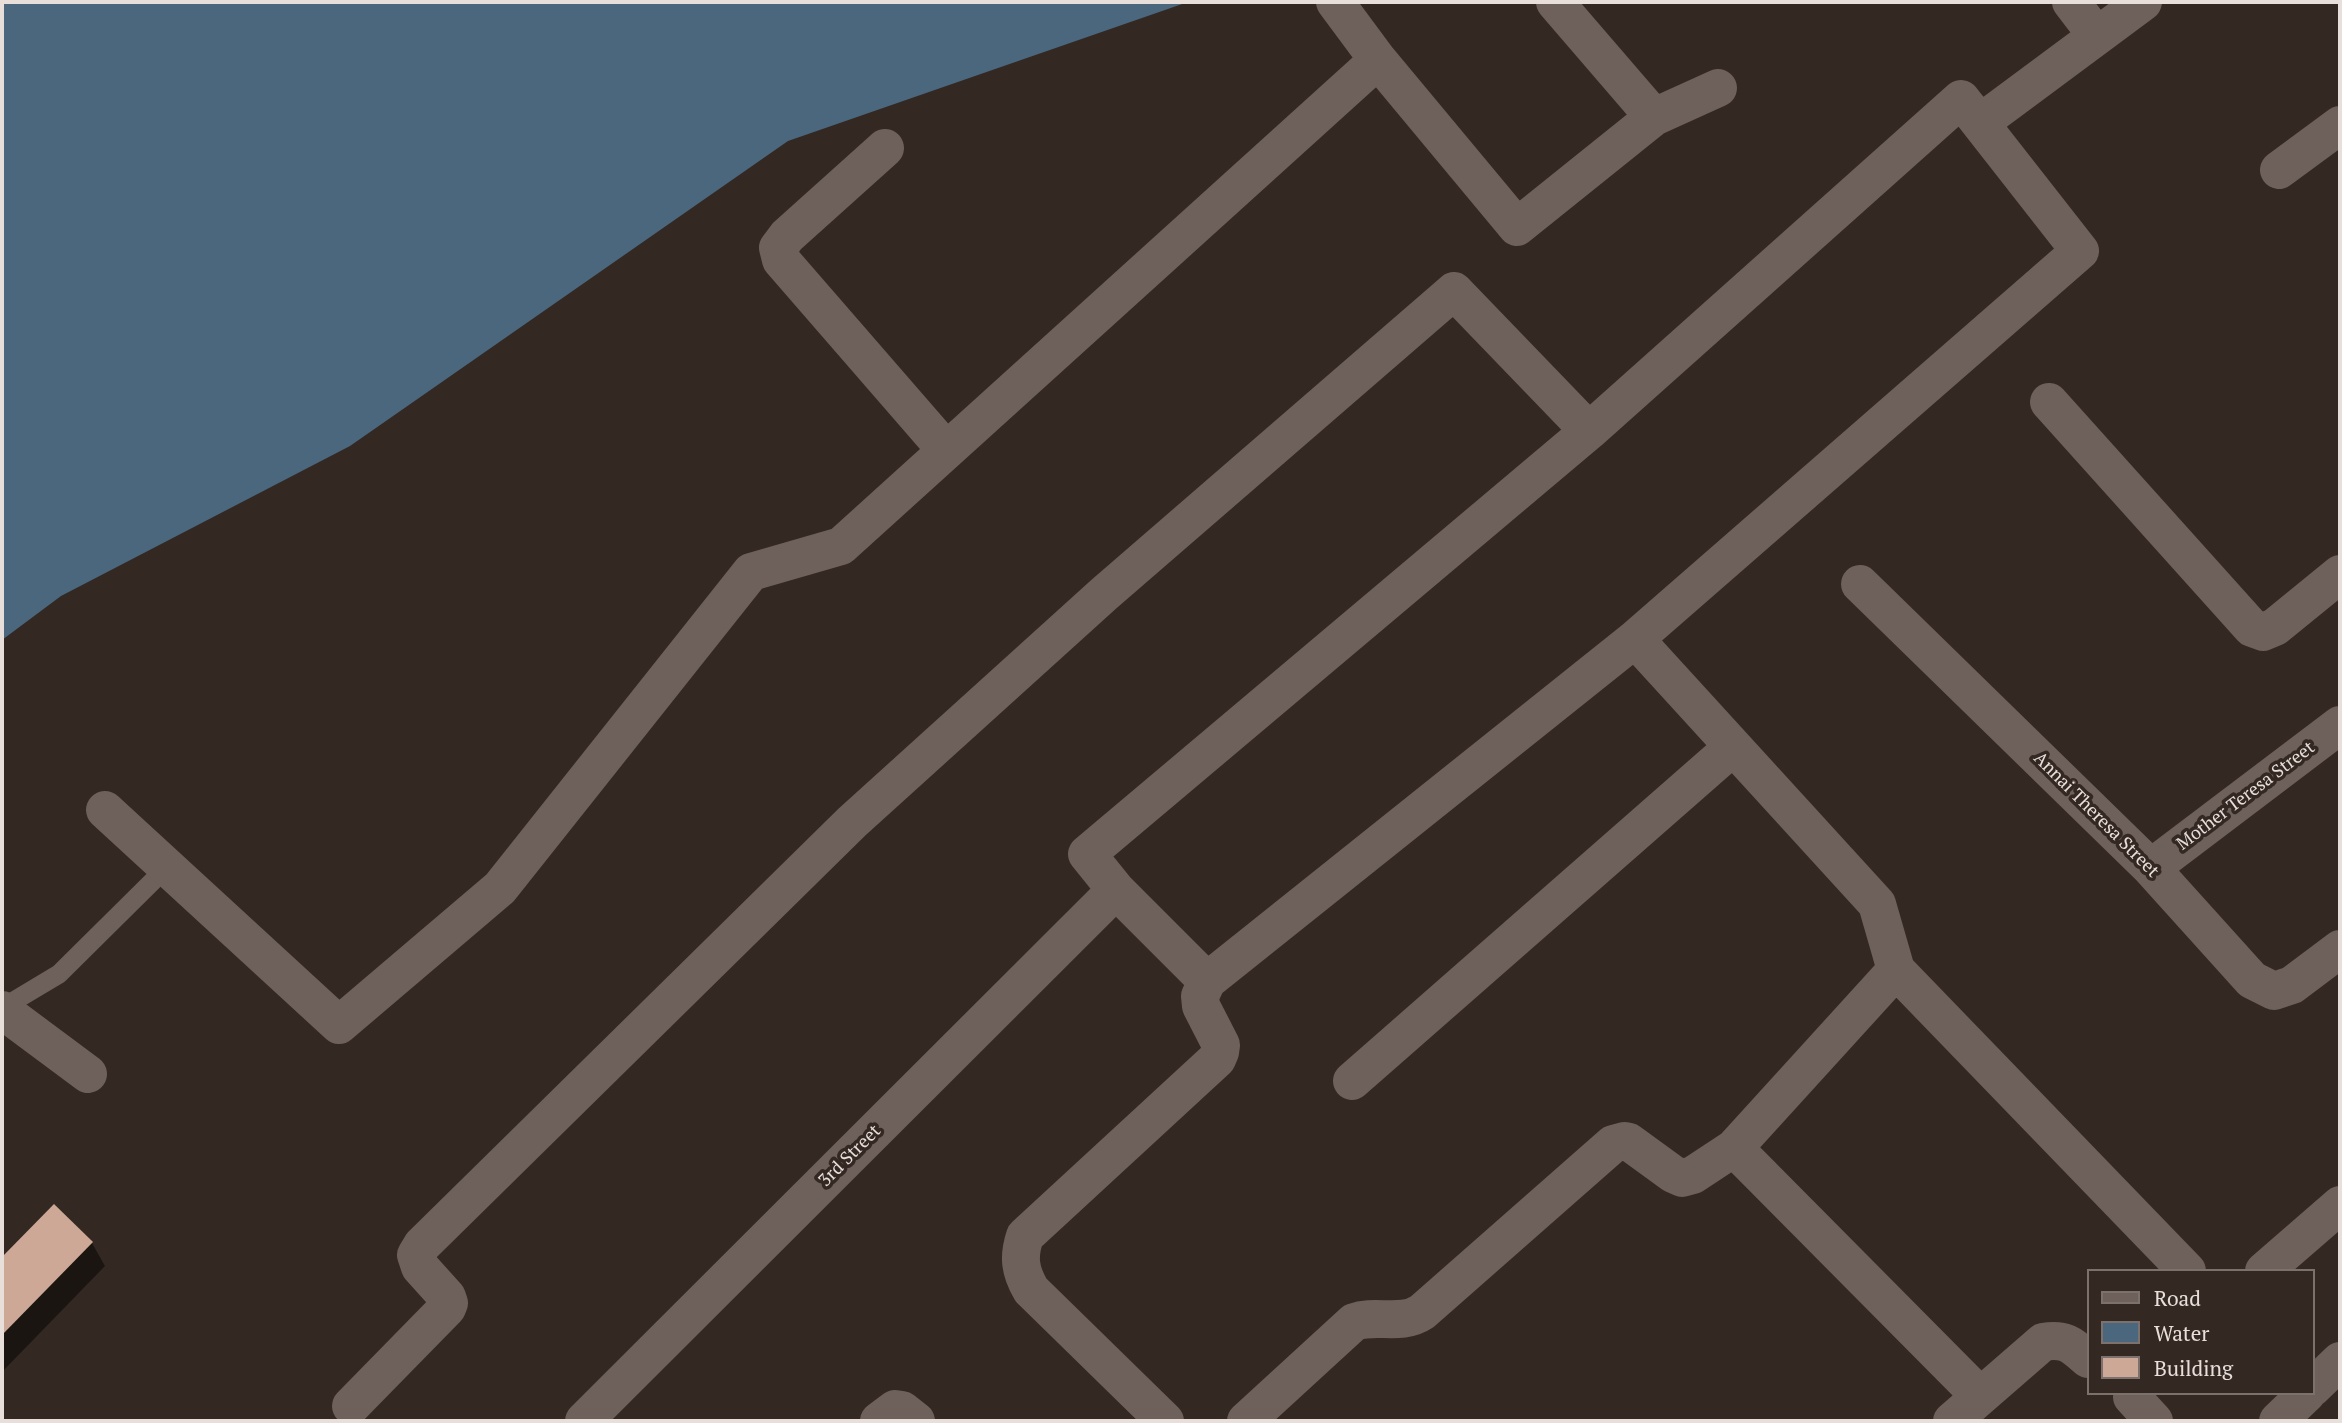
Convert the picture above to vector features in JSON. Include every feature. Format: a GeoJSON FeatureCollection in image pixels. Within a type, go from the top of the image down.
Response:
{"type":"FeatureCollection","features":[{"type":"Feature","properties":{"kind":"street"},"geometry":{"type":"LineString","coordinates":[[1335,2],[1378,60],[1517,227],[1654,117],[1718,88]]}},
{"type":"Feature","properties":{"kind":"street"},"geometry":{"type":"LineString","coordinates":[[1555,2],[1654,117]]}},
{"type":"Feature","properties":{"kind":"street"},"geometry":{"type":"LineString","coordinates":[[2071,2],[2097,36]]}},
{"type":"Feature","properties":{"kind":"street"},"geometry":{"type":"LineString","coordinates":[[1980,123],[2143,2]]}},
{"type":"Feature","properties":{"kind":"street"},"geometry":{"type":"LineString","coordinates":[[105,810],[340,1025],[500,888],[751,572],[841,546],[1378,60]]}},
{"type":"Feature","properties":{"kind":"street"},"geometry":{"type":"LineString","coordinates":[[1166,1421],[1031,1290],[1024,1278],[1020,1259],[1025,1236],[1217,1059],[1221,1045],[1201,1006],[1200,996],[1208,981],[1635,639],[2080,251],[1961,99],[1589,431],[1087,853],[1116,890],[1208,981]]}},
{"type":"Feature","properties":{"kind":"street"},"geometry":{"type":"LineString","coordinates":[[2279,170],[2340,125]]}},
{"type":"Feature","properties":{"kind":"street"},"geometry":{"type":"LineString","coordinates":[[885,148],[787,236],[778,248],[781,260],[946,450]]}},
{"type":"Feature","properties":{"kind":"street"},"geometry":{"type":"LineString","coordinates":[[351,1406],[447,1308],[447,1297],[419,1267],[416,1255],[422,1245],[852,822],[1104,594],[1454,290],[1589,431]]}},
{"type":"Feature","properties":{"kind":"street"},"geometry":{"type":"LineString","coordinates":[[2049,402],[2252,628],[2263,632],[2275,628],[2340,574]]}},
{"type":"Feature","properties":{"kind":"street","name":"Annai Theresa Street"},"geometry":{"type":"LineString","coordinates":[[1860,583],[2151,868],[2252,980],[2274,990],[2292,985],[2340,949]]}},
{"type":"Feature","properties":{"kind":"street"},"geometry":{"type":"LineString","coordinates":[[1635,639],[1877,904],[1896,971],[2185,1269]]}},
{"type":"Feature","properties":{"kind":"street","name":"Mother Teresa Street"},"geometry":{"type":"LineString","coordinates":[[2151,868],[2340,725]]}},
{"type":"Feature","properties":{"kind":"street"},"geometry":{"type":"LineString","coordinates":[[1352,1081],[1733,747]]}},
{"type":"Feature","properties":{"kind":"street","name":"3rd Street"},"geometry":{"type":"LineString","coordinates":[[584,1421],[1116,890]]}},
{"type":"Feature","properties":{"kind":"street"},"geometry":{"type":"LineString","coordinates":[[1246,1421],[1354,1322],[1363,1319],[1413,1318],[1422,1312],[1613,1144],[1623,1140],[1629,1142],[1682,1178],[1693,1175],[1734,1148],[1896,971]]}},
{"type":"Feature","properties":{"kind":"street"},"geometry":{"type":"LineString","coordinates":[[2,1009],[88,1074]]}},
{"type":"Feature","properties":{"kind":"street"},"geometry":{"type":"LineString","coordinates":[[1734,1148],[1979,1395]]}},
{"type":"Feature","properties":{"kind":"street"},"geometry":{"type":"LineString","coordinates":[[2266,1269],[2340,1205]]}},
{"type":"Feature","properties":{"kind":"street"},"geometry":{"type":"LineString","coordinates":[[1952,1421],[2043,1342],[2058,1339],[2072,1345],[2086,1357]]}},
{"type":"Feature","properties":{"kind":"street"},"geometry":{"type":"LineString","coordinates":[[2314,1386],[2340,1361]]}},
{"type":"Feature","properties":{"kind":"street"},"geometry":{"type":"LineString","coordinates":[[2278,1421],[2305,1395]]}},
{"type":"Feature","properties":{"kind":"street"},"geometry":{"type":"LineString","coordinates":[[879,1421],[895,1409],[902,1410],[916,1421]]}},
{"type":"Feature","properties":{"kind":"lane"},"geometry":{"type":"LineString","coordinates":[[2,1009],[59,974],[167,867]]}},
{"type":"Feature","properties":{"kind":"water"},"geometry":{"type":"Polygon","coordinates":[[[2,2],[1188,2],[788,141],[350,446],[61,596],[2,640],[2,2]]]}},
{"type":"Feature","properties":{"kind":"building"},"geometry":{"type":"Polygon","coordinates":[[[54,1204],[93,1242],[2,1335],[2,1257],[54,1204]]]}}]}
